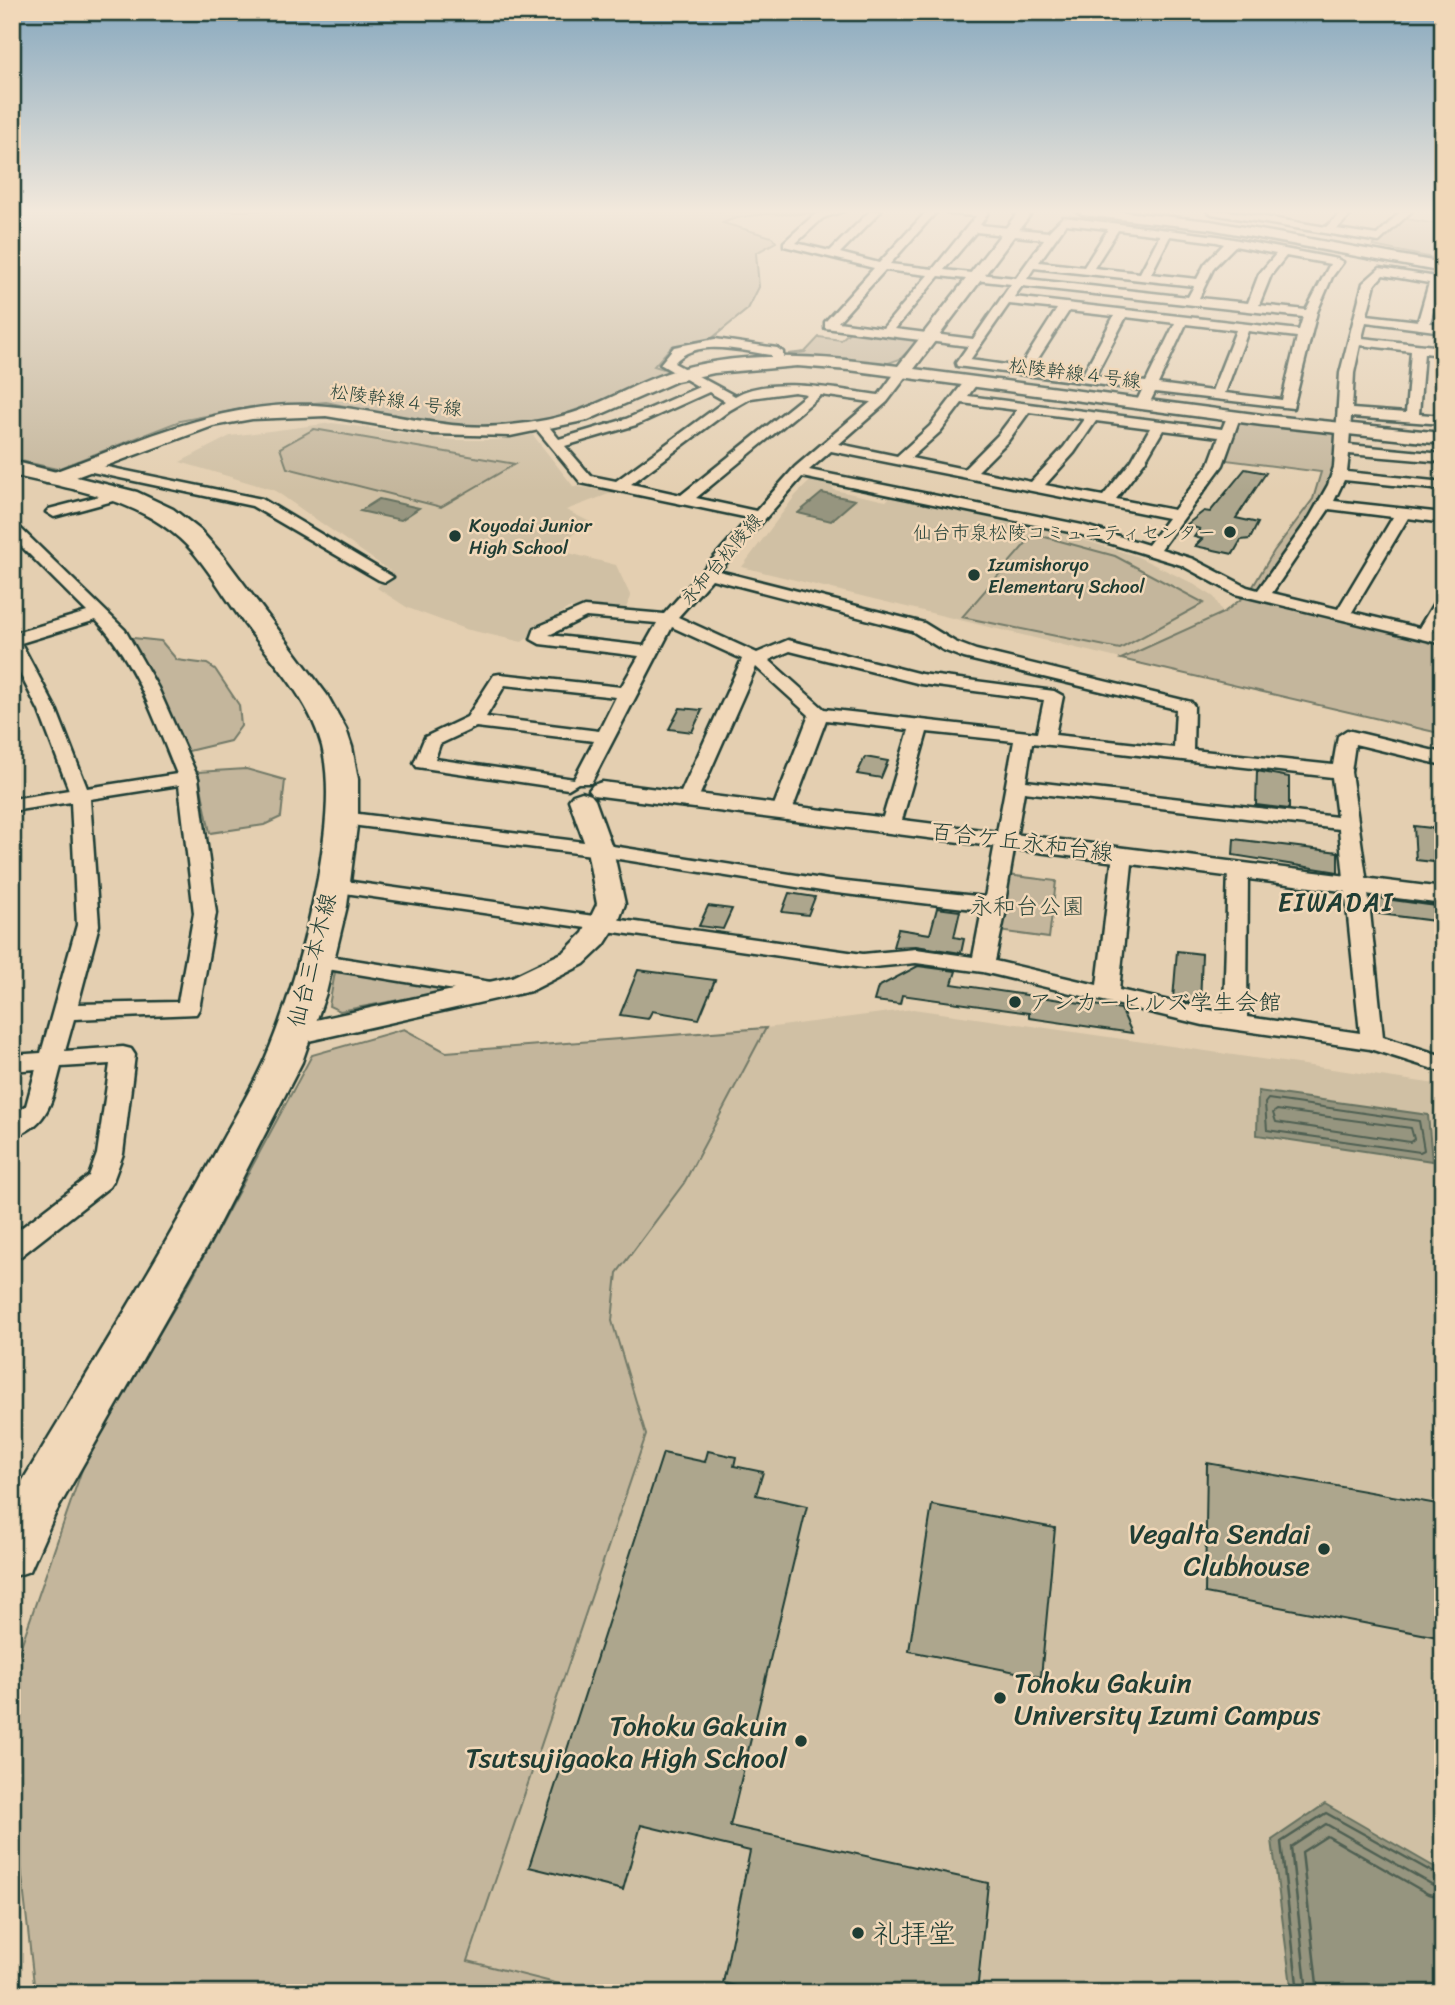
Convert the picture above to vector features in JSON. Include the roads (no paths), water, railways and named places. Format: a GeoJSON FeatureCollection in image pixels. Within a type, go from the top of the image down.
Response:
{"type":"FeatureCollection","features":[{"type":"Feature","properties":{"kind":"main road","name":"仙台三本木線"},"geometry":{"type":"LineString","coordinates":[[12,468],[63,486],[119,495],[164,513],[200,545],[317,702],[336,745],[343,776],[343,818],[317,961],[295,1034],[232,1164],[188,1244],[34,1505],[12,1555]]}},
{"type":"Feature","properties":{"kind":"street"},"geometry":{"type":"LineString","coordinates":[[847,305],[829,325],[975,343]]}},
{"type":"Feature","properties":{"kind":"street"},"geometry":{"type":"LineString","coordinates":[[887,332],[909,305]]}},
{"type":"Feature","properties":{"kind":"street"},"geometry":{"type":"LineString","coordinates":[[903,372],[955,305]]}},
{"type":"Feature","properties":{"kind":"street"},"geometry":{"type":"LineString","coordinates":[[1003,305],[962,363],[1087,379],[1146,395],[1217,396],[1288,405],[1315,305]]}},
{"type":"Feature","properties":{"kind":"street"},"geometry":{"type":"LineString","coordinates":[[1044,305],[1306,334]]}},
{"type":"Feature","properties":{"kind":"street"},"geometry":{"type":"LineString","coordinates":[[1228,305],[1312,314]]}},
{"type":"Feature","properties":{"kind":"street"},"geometry":{"type":"LineString","coordinates":[[1261,597],[1324,505],[1338,475],[1347,373],[1364,305]]}},
{"type":"Feature","properties":{"kind":"street"},"geometry":{"type":"LineString","coordinates":[[1423,326],[1428,305]]}},
{"type":"Feature","properties":{"kind":"street"},"geometry":{"type":"LineString","coordinates":[[1024,371],[1065,307]]}},
{"type":"Feature","properties":{"kind":"street"},"geometry":{"type":"LineString","coordinates":[[1087,379],[1122,313]]}},
{"type":"Feature","properties":{"kind":"street"},"geometry":{"type":"LineString","coordinates":[[1361,318],[1443,328]]}},
{"type":"Feature","properties":{"kind":"street"},"geometry":{"type":"LineString","coordinates":[[1146,395],[1182,320]]}},
{"type":"Feature","properties":{"kind":"street"},"geometry":{"type":"LineString","coordinates":[[1217,396],[1243,327]]}},
{"type":"Feature","properties":{"kind":"street"},"geometry":{"type":"LineString","coordinates":[[1355,341],[1443,351]]}},
{"type":"Feature","properties":{"kind":"street"},"geometry":{"type":"LineString","coordinates":[[735,401],[666,364],[678,350],[715,343],[777,352],[777,362]]}},
{"type":"Feature","properties":{"kind":"street"},"geometry":{"type":"LineString","coordinates":[[1412,418],[1418,348]]}},
{"type":"Feature","properties":{"kind":"street","name":"松陵幹線４号線"},"geometry":{"type":"LineString","coordinates":[[63,486],[209,421],[288,410],[326,411],[433,429],[466,432],[510,431],[582,416],[672,377],[714,368],[777,362],[849,365],[972,381],[1146,395],[1234,416],[1343,420],[1443,439]]}},
{"type":"Feature","properties":{"kind":"street","name":"永和台松陵線"},"geometry":{"type":"LineString","coordinates":[[584,788],[605,737],[668,619],[798,472],[882,399],[903,372]]}},
{"type":"Feature","properties":{"kind":"street"},"geometry":{"type":"LineString","coordinates":[[901,460],[935,429],[961,399],[972,381]]}},
{"type":"Feature","properties":{"kind":"street"},"geometry":{"type":"LineString","coordinates":[[557,444],[631,422],[709,387]]}},
{"type":"Feature","properties":{"kind":"street"},"geometry":{"type":"LineString","coordinates":[[619,486],[747,394],[769,389],[820,390],[882,399]]}},
{"type":"Feature","properties":{"kind":"street"},"geometry":{"type":"LineString","coordinates":[[684,500],[820,390]]}},
{"type":"Feature","properties":{"kind":"street"},"geometry":{"type":"LineString","coordinates":[[961,399],[1228,434]]}},
{"type":"Feature","properties":{"kind":"street"},"geometry":{"type":"LineString","coordinates":[[968,473],[1003,438],[1026,407]]}},
{"type":"Feature","properties":{"kind":"street"},"geometry":{"type":"LineString","coordinates":[[1035,487],[1069,450],[1093,415]]}},
{"type":"Feature","properties":{"kind":"street"},"geometry":{"type":"LineString","coordinates":[[1152,550],[1216,465],[1234,416]]}},
{"type":"Feature","properties":{"kind":"street"},"geometry":{"type":"LineString","coordinates":[[1343,420],[1443,420]]}},
{"type":"Feature","properties":{"kind":"street"},"geometry":{"type":"LineString","coordinates":[[1107,501],[1138,461],[1159,424]]}},
{"type":"Feature","properties":{"kind":"street"},"geometry":{"type":"LineString","coordinates":[[541,426],[586,480],[759,516]]}},
{"type":"Feature","properties":{"kind":"street"},"geometry":{"type":"LineString","coordinates":[[828,446],[1179,516]]}},
{"type":"Feature","properties":{"kind":"street"},"geometry":{"type":"LineString","coordinates":[[1342,449],[1443,458]]}},
{"type":"Feature","properties":{"kind":"street"},"geometry":{"type":"LineString","coordinates":[[798,472],[1082,530],[1187,562],[1241,591],[1443,639]]}},
{"type":"Feature","properties":{"kind":"street"},"geometry":{"type":"LineString","coordinates":[[1338,475],[1443,486]]}},
{"type":"Feature","properties":{"kind":"street"},"geometry":{"type":"LineString","coordinates":[[63,486],[257,502],[385,577]]}},
{"type":"Feature","properties":{"kind":"street"},"geometry":{"type":"LineString","coordinates":[[1324,505],[1443,518]]}},
{"type":"Feature","properties":{"kind":"street"},"geometry":{"type":"LineString","coordinates":[[1342,616],[1402,514]]}},
{"type":"Feature","properties":{"kind":"street"},"geometry":{"type":"LineString","coordinates":[[12,528],[119,634],[149,688],[188,778],[205,913],[188,1009],[66,1012]]}},
{"type":"Feature","properties":{"kind":"street"},"geometry":{"type":"LineString","coordinates":[[708,573],[918,627],[949,646],[970,654],[1185,706],[1183,755]]}},
{"type":"Feature","properties":{"kind":"street"},"geometry":{"type":"LineString","coordinates":[[1424,635],[1443,602]]}},
{"type":"Feature","properties":{"kind":"street"},"geometry":{"type":"LineString","coordinates":[[650,652],[540,639],[541,632],[584,612],[668,619],[755,658],[819,714],[1341,772]]}},
{"type":"Feature","properties":{"kind":"street"},"geometry":{"type":"LineString","coordinates":[[12,1128],[37,1110],[88,925],[80,795],[48,711],[12,640],[99,614]]}},
{"type":"Feature","properties":{"kind":"street"},"geometry":{"type":"LineString","coordinates":[[687,801],[755,658],[788,645],[920,679],[1054,696],[1045,740]]}},
{"type":"Feature","properties":{"kind":"street"},"geometry":{"type":"LineString","coordinates":[[474,721],[500,679],[627,694]]}},
{"type":"Feature","properties":{"kind":"street"},"geometry":{"type":"LineString","coordinates":[[781,813],[819,714]]}},
{"type":"Feature","properties":{"kind":"street"},"geometry":{"type":"LineString","coordinates":[[295,1034],[497,990],[546,974],[574,958],[594,939],[611,904],[584,788],[425,763],[432,741],[474,721],[605,737]]}},
{"type":"Feature","properties":{"kind":"street"},"geometry":{"type":"LineString","coordinates":[[890,827],[919,725]]}},
{"type":"Feature","properties":{"kind":"street"},"geometry":{"type":"LineString","coordinates":[[1371,1042],[1357,883],[1341,772],[1347,736],[1443,759]]}},
{"type":"Feature","properties":{"kind":"street"},"geometry":{"type":"LineString","coordinates":[[983,965],[996,905],[1005,838],[1024,737]]}},
{"type":"Feature","properties":{"kind":"street"},"geometry":{"type":"LineString","coordinates":[[12,805],[188,778]]}},
{"type":"Feature","properties":{"kind":"street"},"geometry":{"type":"LineString","coordinates":[[1014,785],[1349,824]]}},
{"type":"Feature","properties":{"kind":"street","name":"百合ケ丘永和台線"},"geometry":{"type":"LineString","coordinates":[[584,788],[890,827],[1005,838],[1443,896]]}},
{"type":"Feature","properties":{"kind":"street"},"geometry":{"type":"LineString","coordinates":[[343,818],[600,850],[828,886],[996,905]]}},
{"type":"Feature","properties":{"kind":"street"},"geometry":{"type":"LineString","coordinates":[[1107,995],[1124,854]]}},
{"type":"Feature","properties":{"kind":"street"},"geometry":{"type":"LineString","coordinates":[[1235,1021],[1238,869]]}},
{"type":"Feature","properties":{"kind":"street"},"geometry":{"type":"LineString","coordinates":[[331,885],[863,961],[916,956],[983,965],[1203,1018],[1371,1042],[1443,1064]]}},
{"type":"Feature","properties":{"kind":"street"},"geometry":{"type":"LineString","coordinates":[[317,961],[497,990]]}},
{"type":"Feature","properties":{"kind":"street"},"geometry":{"type":"LineString","coordinates":[[12,1063],[123,1055],[110,1154],[100,1181],[12,1249]]}},
{"type":"Feature","properties":{"kind":"water"},"geometry":{"type":"Polygon","coordinates":[[[822,493],[855,500],[831,521],[798,513],[822,493]]]}},
{"type":"Feature","properties":{"kind":"water"},"geometry":{"type":"Polygon","coordinates":[[[379,499],[419,508],[401,520],[360,511],[379,499]]]}},
{"type":"Feature","properties":{"kind":"water"},"geometry":{"type":"Polygon","coordinates":[[[1258,1091],[1428,1115],[1432,1161],[1257,1135],[1258,1091]]]}},
{"type":"Feature","properties":{"kind":"water"},"geometry":{"type":"Polygon","coordinates":[[[1325,1804],[1443,1872],[1443,1993],[1292,1993],[1272,1840],[1325,1804]]]}},
{"type":"Feature","properties":{"kind":"place","name":"仙台市泉松陵コミュニティセンター"},"geometry":{"type":"Point","coordinates":[1230,532]}},
{"type":"Feature","properties":{"kind":"place","name":"Koyodai Junior High School"},"geometry":{"type":"Point","coordinates":[455,536]}},
{"type":"Feature","properties":{"kind":"place","name":"Izumishoryo Elementary School"},"geometry":{"type":"Point","coordinates":[974,575]}},
{"type":"Feature","properties":{"kind":"place","name":"アンカーヒルズ学生会館"},"geometry":{"type":"Point","coordinates":[1015,1002]}},
{"type":"Feature","properties":{"kind":"place","name":"Vegalta Sendai Clubhouse"},"geometry":{"type":"Point","coordinates":[1324,1549]}},
{"type":"Feature","properties":{"kind":"place","name":"Tohoku Gakuin University Izumi Campus"},"geometry":{"type":"Point","coordinates":[1000,1698]}},
{"type":"Feature","properties":{"kind":"place","name":"Tohoku Gakuin Tsutsujigaoka High School"},"geometry":{"type":"Point","coordinates":[801,1741]}},
{"type":"Feature","properties":{"kind":"place","name":"礼拝堂"},"geometry":{"type":"Point","coordinates":[858,1933]}},
{"type":"Feature","properties":{"kind":"district","name":"EIWADAI"},"geometry":{"type":"Point","coordinates":[1336,902]}},
{"type":"Feature","properties":{"kind":"park label","name":"永和台公園"},"geometry":{"type":"Point","coordinates":[1027,906]}}]}
